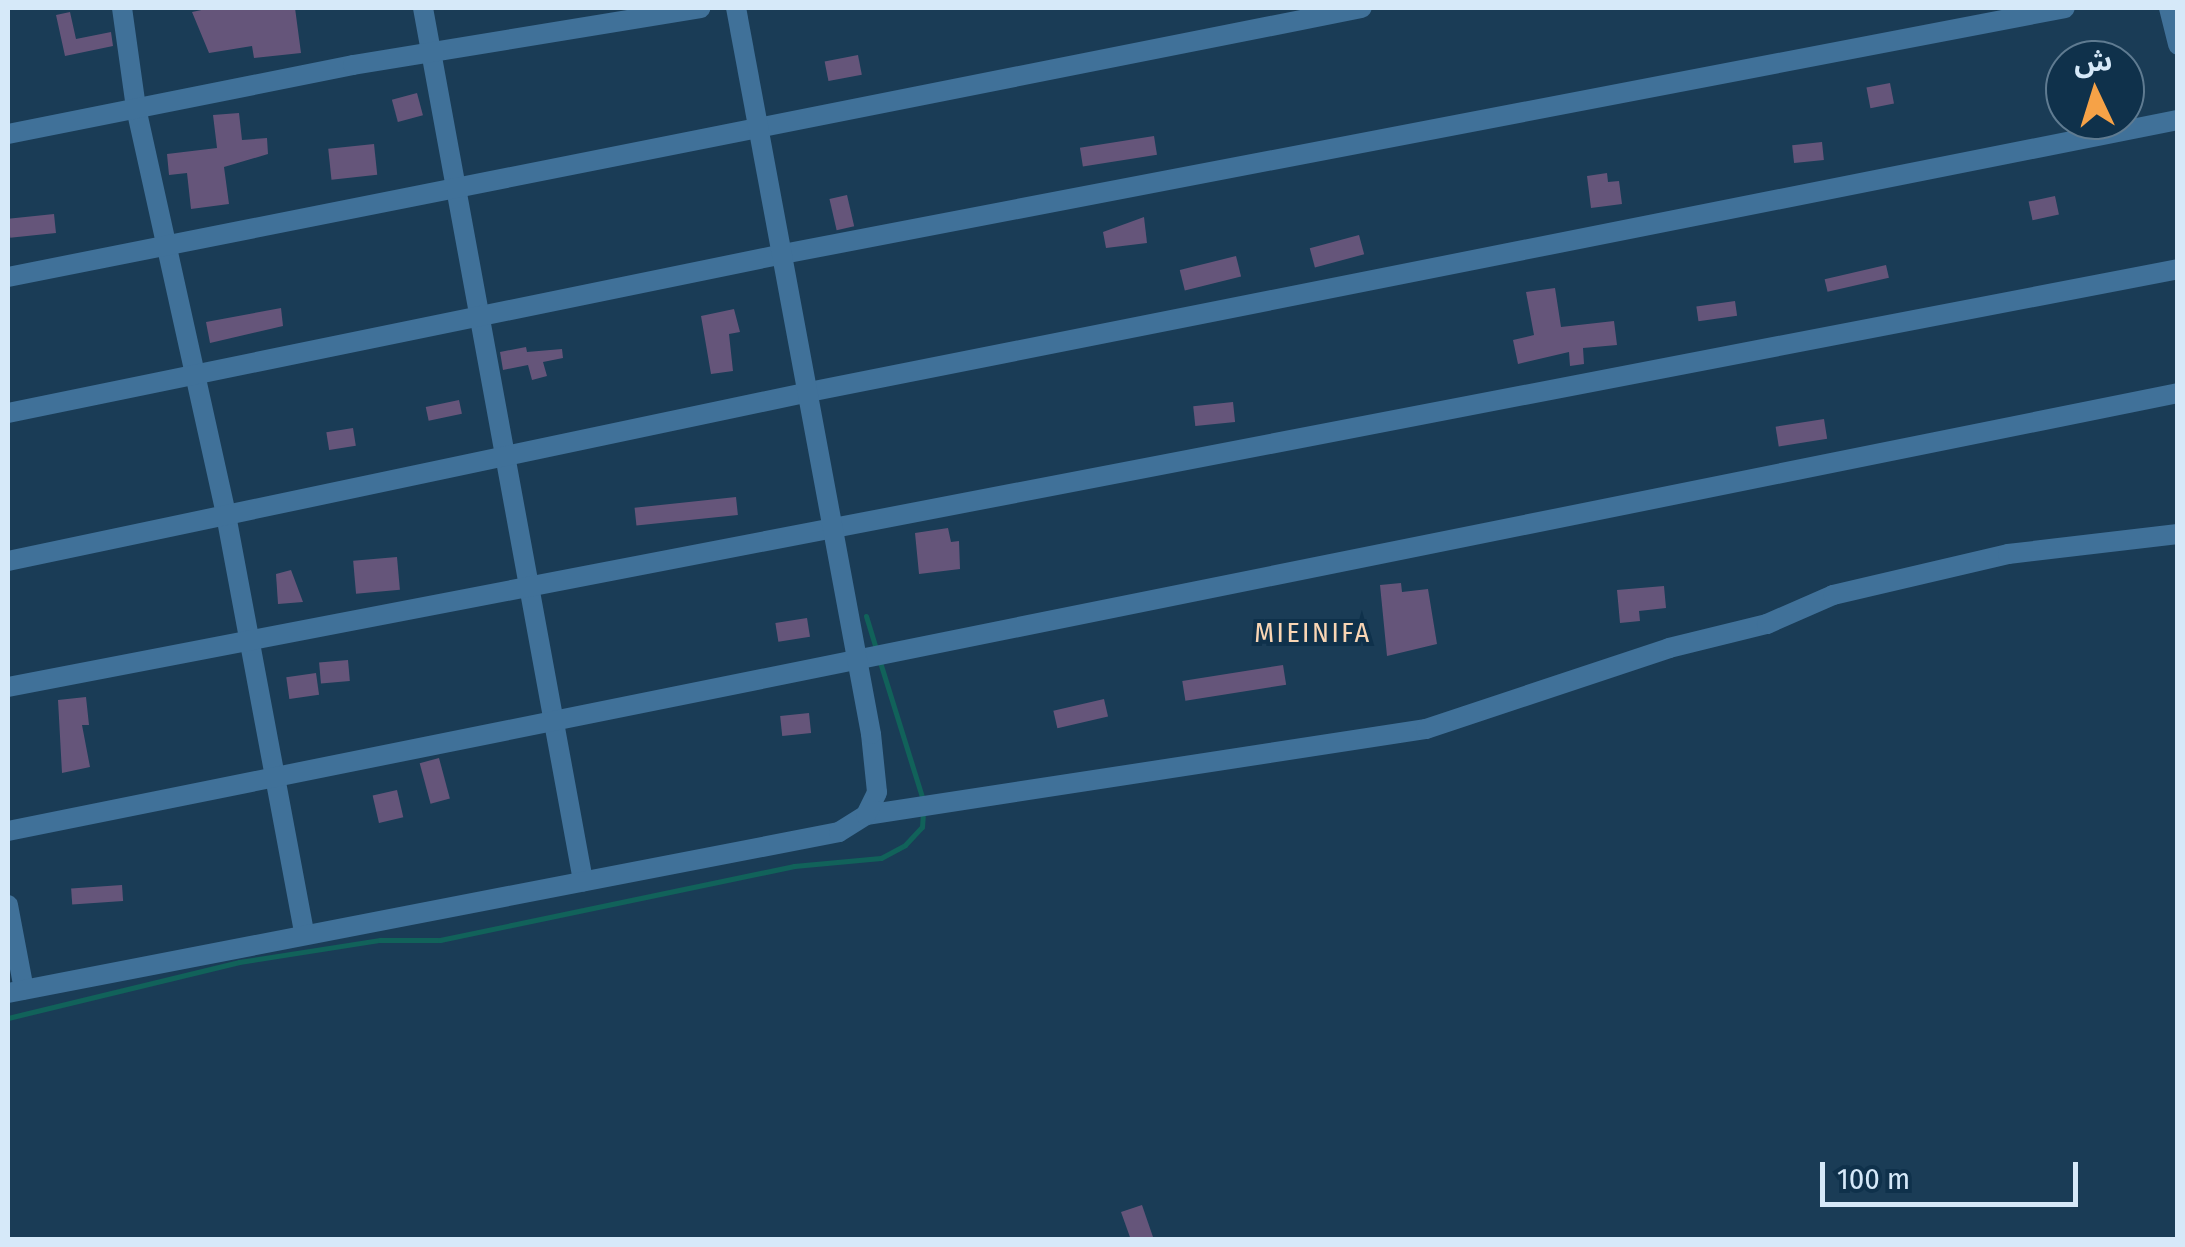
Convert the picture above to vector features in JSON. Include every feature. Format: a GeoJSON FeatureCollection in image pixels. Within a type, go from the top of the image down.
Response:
{"type":"FeatureCollection","features":[{"type":"Feature","properties":{"kind":"street"},"geometry":{"type":"LineString","coordinates":[[122,8],[136,108],[226,514],[272,778],[304,933]]}},
{"type":"Feature","properties":{"kind":"street"},"geometry":{"type":"LineString","coordinates":[[423,8],[480,318],[510,455],[583,881]]}},
{"type":"Feature","properties":{"kind":"street"},"geometry":{"type":"LineString","coordinates":[[8,134],[434,52],[700,8]]}},
{"type":"Feature","properties":{"kind":"street"},"geometry":{"type":"LineString","coordinates":[[736,8],[859,656],[877,792],[866,815]]}},
{"type":"Feature","properties":{"kind":"street"},"geometry":{"type":"LineString","coordinates":[[8,276],[758,124],[1362,8]]}},
{"type":"Feature","properties":{"kind":"street"},"geometry":{"type":"LineString","coordinates":[[8,413],[783,254],[2065,8]]}},
{"type":"Feature","properties":{"kind":"street"},"geometry":{"type":"LineString","coordinates":[[2169,8],[2178,44]]}},
{"type":"Feature","properties":{"kind":"street"},"geometry":{"type":"LineString","coordinates":[[8,561],[809,392],[2178,120]]}},
{"type":"Feature","properties":{"kind":"street"},"geometry":{"type":"LineString","coordinates":[[8,686],[2178,269]]}},
{"type":"Feature","properties":{"kind":"street"},"geometry":{"type":"LineString","coordinates":[[8,831],[859,656],[1900,454],[2178,393]]}},
{"type":"Feature","properties":{"kind":"street"},"geometry":{"type":"LineString","coordinates":[[8,904],[16,991],[839,832],[866,815],[1426,729],[1669,648],[1767,624],[1834,595],[2008,554],[2178,534]]}},
{"type":"Feature","properties":{"kind":"building"},"geometry":{"type":"Polygon","coordinates":[[[211,8],[295,8],[301,53],[254,58],[252,46],[209,53],[192,12],[211,8]]]}},
{"type":"Feature","properties":{"kind":"building"},"geometry":{"type":"Polygon","coordinates":[[[70,12],[76,39],[111,32],[113,46],[65,56],[56,15],[70,12]]]}},
{"type":"Feature","properties":{"kind":"building"},"geometry":{"type":"Polygon","coordinates":[[[858,55],[862,75],[828,81],[825,61],[858,55]]]}},
{"type":"Feature","properties":{"kind":"building"},"geometry":{"type":"Polygon","coordinates":[[[1890,83],[1894,104],[1870,108],[1866,88],[1890,83]]]}},
{"type":"Feature","properties":{"kind":"building"},"geometry":{"type":"Polygon","coordinates":[[[417,93],[423,115],[398,122],[392,100],[417,93]]]}},
{"type":"Feature","properties":{"kind":"building"},"geometry":{"type":"Polygon","coordinates":[[[239,113],[242,140],[267,138],[268,154],[224,167],[229,204],[191,209],[187,173],[169,175],[167,154],[217,148],[213,115],[239,113]]]}},
{"type":"Feature","properties":{"kind":"building"},"geometry":{"type":"Polygon","coordinates":[[[1154,136],[1157,155],[1083,166],[1080,148],[1154,136]]]}},
{"type":"Feature","properties":{"kind":"building"},"geometry":{"type":"Polygon","coordinates":[[[1822,142],[1824,160],[1794,163],[1792,145],[1822,142]]]}},
{"type":"Feature","properties":{"kind":"building"},"geometry":{"type":"Polygon","coordinates":[[[374,144],[377,175],[331,180],[328,149],[374,144]]]}},
{"type":"Feature","properties":{"kind":"building"},"geometry":{"type":"Polygon","coordinates":[[[1607,173],[1608,182],[1619,181],[1622,204],[1591,208],[1587,176],[1607,173]]]}},
{"type":"Feature","properties":{"kind":"building"},"geometry":{"type":"Polygon","coordinates":[[[847,195],[854,226],[837,230],[829,199],[847,195]]]}},
{"type":"Feature","properties":{"kind":"building"},"geometry":{"type":"Polygon","coordinates":[[[2055,196],[2059,215],[2033,220],[2029,202],[2055,196]]]}},
{"type":"Feature","properties":{"kind":"building"},"geometry":{"type":"Polygon","coordinates":[[[54,214],[56,233],[10,238],[8,219],[54,214]]]}},
{"type":"Feature","properties":{"kind":"building"},"geometry":{"type":"Polygon","coordinates":[[[1144,217],[1147,243],[1106,248],[1103,232],[1144,217]]]}},
{"type":"Feature","properties":{"kind":"building"},"geometry":{"type":"Polygon","coordinates":[[[1359,235],[1364,254],[1315,268],[1310,248],[1359,235]]]}},
{"type":"Feature","properties":{"kind":"building"},"geometry":{"type":"Polygon","coordinates":[[[1236,256],[1241,276],[1185,290],[1180,270],[1236,256]]]}},
{"type":"Feature","properties":{"kind":"building"},"geometry":{"type":"Polygon","coordinates":[[[1886,265],[1889,278],[1828,292],[1825,279],[1886,265]]]}},
{"type":"Feature","properties":{"kind":"building"},"geometry":{"type":"Polygon","coordinates":[[[1555,288],[1561,327],[1614,321],[1617,345],[1583,348],[1584,364],[1570,366],[1569,352],[1518,364],[1513,340],[1534,335],[1526,292],[1555,288]]]}},
{"type":"Feature","properties":{"kind":"building"},"geometry":{"type":"Polygon","coordinates":[[[1735,301],[1737,316],[1698,321],[1696,306],[1735,301]]]}},
{"type":"Feature","properties":{"kind":"building"},"geometry":{"type":"Polygon","coordinates":[[[281,308],[283,326],[210,343],[206,322],[281,308]]]}},
{"type":"Feature","properties":{"kind":"building"},"geometry":{"type":"Polygon","coordinates":[[[734,309],[740,332],[729,334],[733,371],[711,374],[701,316],[734,309]]]}},
{"type":"Feature","properties":{"kind":"building"},"geometry":{"type":"Polygon","coordinates":[[[526,347],[527,352],[562,349],[563,358],[543,362],[547,376],[532,380],[528,365],[503,370],[500,352],[526,347]]]}},
{"type":"Feature","properties":{"kind":"building"},"geometry":{"type":"Polygon","coordinates":[[[459,400],[462,414],[429,421],[426,407],[459,400]]]}},
{"type":"Feature","properties":{"kind":"building"},"geometry":{"type":"Polygon","coordinates":[[[1233,402],[1235,422],[1195,426],[1193,406],[1233,402]]]}},
{"type":"Feature","properties":{"kind":"building"},"geometry":{"type":"Polygon","coordinates":[[[1824,419],[1827,439],[1779,446],[1776,427],[1824,419]]]}},
{"type":"Feature","properties":{"kind":"building"},"geometry":{"type":"Polygon","coordinates":[[[353,428],[356,446],[329,450],[326,432],[353,428]]]}},
{"type":"Feature","properties":{"kind":"building"},"geometry":{"type":"Polygon","coordinates":[[[736,497],[738,515],[636,526],[635,508],[736,497]]]}},
{"type":"Feature","properties":{"kind":"building"},"geometry":{"type":"Polygon","coordinates":[[[948,528],[951,542],[959,541],[960,569],[919,574],[915,533],[948,528]]]}},
{"type":"Feature","properties":{"kind":"building"},"geometry":{"type":"Polygon","coordinates":[[[397,557],[400,590],[356,594],[353,561],[397,557]]]}},
{"type":"Feature","properties":{"kind":"building"},"geometry":{"type":"Polygon","coordinates":[[[291,570],[303,602],[278,604],[276,574],[291,570]]]}},
{"type":"Feature","properties":{"kind":"building"},"geometry":{"type":"Polygon","coordinates":[[[1401,583],[1402,592],[1428,589],[1437,644],[1387,656],[1380,585],[1401,583]]]}},
{"type":"Feature","properties":{"kind":"building"},"geometry":{"type":"Polygon","coordinates":[[[1664,586],[1666,608],[1639,611],[1640,621],[1620,623],[1617,590],[1664,586]]]}},
{"type":"Feature","properties":{"kind":"building"},"geometry":{"type":"Polygon","coordinates":[[[807,618],[810,637],[778,642],[775,623],[807,618]]]}},
{"type":"Feature","properties":{"kind":"building"},"geometry":{"type":"Polygon","coordinates":[[[348,660],[350,681],[321,683],[319,663],[348,660]]]}},
{"type":"Feature","properties":{"kind":"building"},"geometry":{"type":"Polygon","coordinates":[[[1283,665],[1286,685],[1185,701],[1182,681],[1283,665]]]}},
{"type":"Feature","properties":{"kind":"building"},"geometry":{"type":"Polygon","coordinates":[[[316,673],[319,695],[289,699],[286,677],[316,673]]]}},
{"type":"Feature","properties":{"kind":"building"},"geometry":{"type":"Polygon","coordinates":[[[86,697],[89,725],[82,725],[90,767],[62,773],[58,700],[86,697]]]}},
{"type":"Feature","properties":{"kind":"building"},"geometry":{"type":"Polygon","coordinates":[[[1104,699],[1108,717],[1057,728],[1053,711],[1104,699]]]}},
{"type":"Feature","properties":{"kind":"building"},"geometry":{"type":"Polygon","coordinates":[[[809,713],[811,733],[782,736],[780,716],[809,713]]]}},
{"type":"Feature","properties":{"kind":"building"},"geometry":{"type":"Polygon","coordinates":[[[439,758],[450,799],[431,804],[420,763],[439,758]]]}},
{"type":"Feature","properties":{"kind":"building"},"geometry":{"type":"Polygon","coordinates":[[[397,790],[403,817],[379,823],[373,796],[397,790]]]}},
{"type":"Feature","properties":{"kind":"building"},"geometry":{"type":"Polygon","coordinates":[[[122,885],[123,901],[72,905],[71,889],[122,885]]]}},
{"type":"Feature","properties":{"kind":"building"},"geometry":{"type":"Polygon","coordinates":[[[1142,1205],[1154,1240],[1131,1240],[1121,1212],[1142,1205]]]}},
{"type":"Feature","properties":{"kind":"waterway"},"geometry":{"type":"LineString","coordinates":[[866,616],[877,651]]}},
{"type":"Feature","properties":{"kind":"waterway"},"geometry":{"type":"LineString","coordinates":[[880,662],[924,803]]}},
{"type":"Feature","properties":{"kind":"waterway"},"geometry":{"type":"LineString","coordinates":[[8,1018],[239,962],[380,940],[440,940],[794,866],[881,858],[905,845],[922,827],[923,814]]}},
{"type":"Feature","properties":{"kind":"district","name":"MIEINIFA"},"geometry":{"type":"Point","coordinates":[1313,633]}}]}
